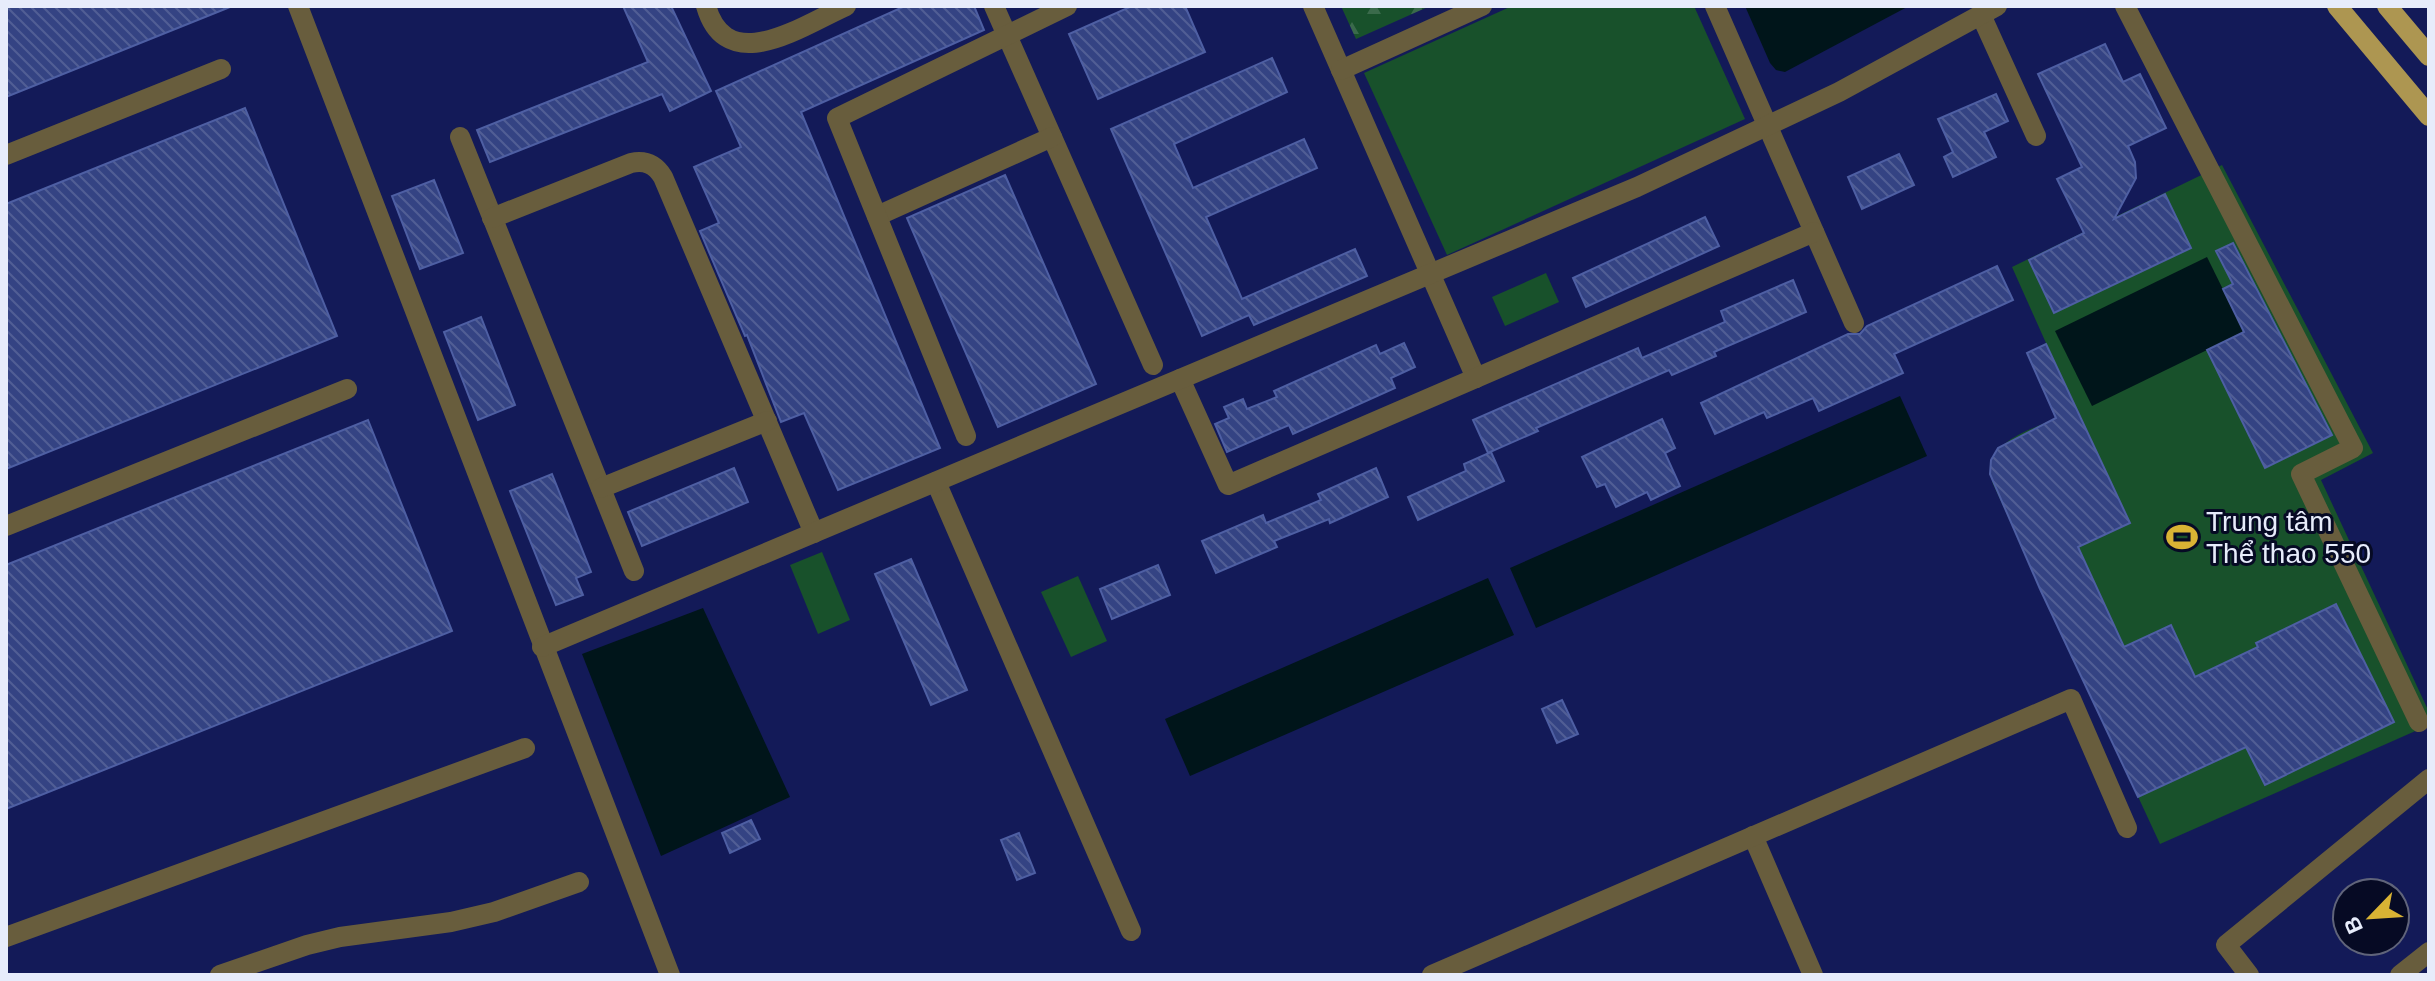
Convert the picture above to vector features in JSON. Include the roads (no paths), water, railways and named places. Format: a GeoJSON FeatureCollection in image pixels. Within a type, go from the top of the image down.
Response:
{"type":"FeatureCollection","features":[{"type":"Feature","properties":{"kind":"main road"},"geometry":{"type":"LineString","coordinates":[[2337,6],[2429,116]]}},
{"type":"Feature","properties":{"kind":"main road"},"geometry":{"type":"LineString","coordinates":[[2387,6],[2429,56]]}},
{"type":"Feature","properties":{"kind":"street"},"geometry":{"type":"LineString","coordinates":[[298,6],[670,975]]}},
{"type":"Feature","properties":{"kind":"street"},"geometry":{"type":"LineString","coordinates":[[706,6],[720,33],[736,43],[751,45],[770,40],[846,6]]}},
{"type":"Feature","properties":{"kind":"street"},"geometry":{"type":"LineString","coordinates":[[994,6],[1153,365]]}},
{"type":"Feature","properties":{"kind":"street"},"geometry":{"type":"LineString","coordinates":[[966,436],[837,118],[1067,6]]}},
{"type":"Feature","properties":{"kind":"street"},"geometry":{"type":"LineString","coordinates":[[1313,6],[1476,378]]}},
{"type":"Feature","properties":{"kind":"street"},"geometry":{"type":"LineString","coordinates":[[1341,70],[1482,6]]}},
{"type":"Feature","properties":{"kind":"street"},"geometry":{"type":"LineString","coordinates":[[1715,6],[1854,323]]}},
{"type":"Feature","properties":{"kind":"street"},"geometry":{"type":"LineString","coordinates":[[2125,6],[2353,448],[2301,474],[2419,722]]}},
{"type":"Feature","properties":{"kind":"street"},"geometry":{"type":"LineString","coordinates":[[542,647],[1637,187],[1768,127],[1989,10],[2036,136]]}},
{"type":"Feature","properties":{"kind":"street"},"geometry":{"type":"LineString","coordinates":[[6,155],[221,69]]}},
{"type":"Feature","properties":{"kind":"street"},"geometry":{"type":"LineString","coordinates":[[460,137],[634,571]]}},
{"type":"Feature","properties":{"kind":"street"},"geometry":{"type":"LineString","coordinates":[[877,216],[1052,137]]}},
{"type":"Feature","properties":{"kind":"street"},"geometry":{"type":"LineString","coordinates":[[492,218],[631,163],[646,162],[654,166],[663,177],[814,533]]}},
{"type":"Feature","properties":{"kind":"street"},"geometry":{"type":"LineString","coordinates":[[1180,379],[1228,485],[1814,232]]}},
{"type":"Feature","properties":{"kind":"street"},"geometry":{"type":"LineString","coordinates":[[6,526],[347,389]]}},
{"type":"Feature","properties":{"kind":"street"},"geometry":{"type":"LineString","coordinates":[[601,488],[767,421]]}},
{"type":"Feature","properties":{"kind":"street"},"geometry":{"type":"LineString","coordinates":[[936,482],[1131,931]]}},
{"type":"Feature","properties":{"kind":"street"},"geometry":{"type":"LineString","coordinates":[[1432,975],[2071,699],[2127,828]]}},
{"type":"Feature","properties":{"kind":"street"},"geometry":{"type":"LineString","coordinates":[[6,937],[525,748]]}},
{"type":"Feature","properties":{"kind":"street"},"geometry":{"type":"LineString","coordinates":[[2249,975],[2226,945],[2429,779]]}},
{"type":"Feature","properties":{"kind":"street"},"geometry":{"type":"LineString","coordinates":[[1753,836],[1813,975]]}},
{"type":"Feature","properties":{"kind":"street"},"geometry":{"type":"LineString","coordinates":[[220,975],[340,937],[451,922],[494,912],[579,882]]}},
{"type":"Feature","properties":{"kind":"street"},"geometry":{"type":"LineString","coordinates":[[2400,975],[2429,952]]}},
{"type":"Feature","properties":{"kind":"place","name":"Trung tâm Thể thao 550"},"geometry":{"type":"Point","coordinates":[2182,537]}}]}
